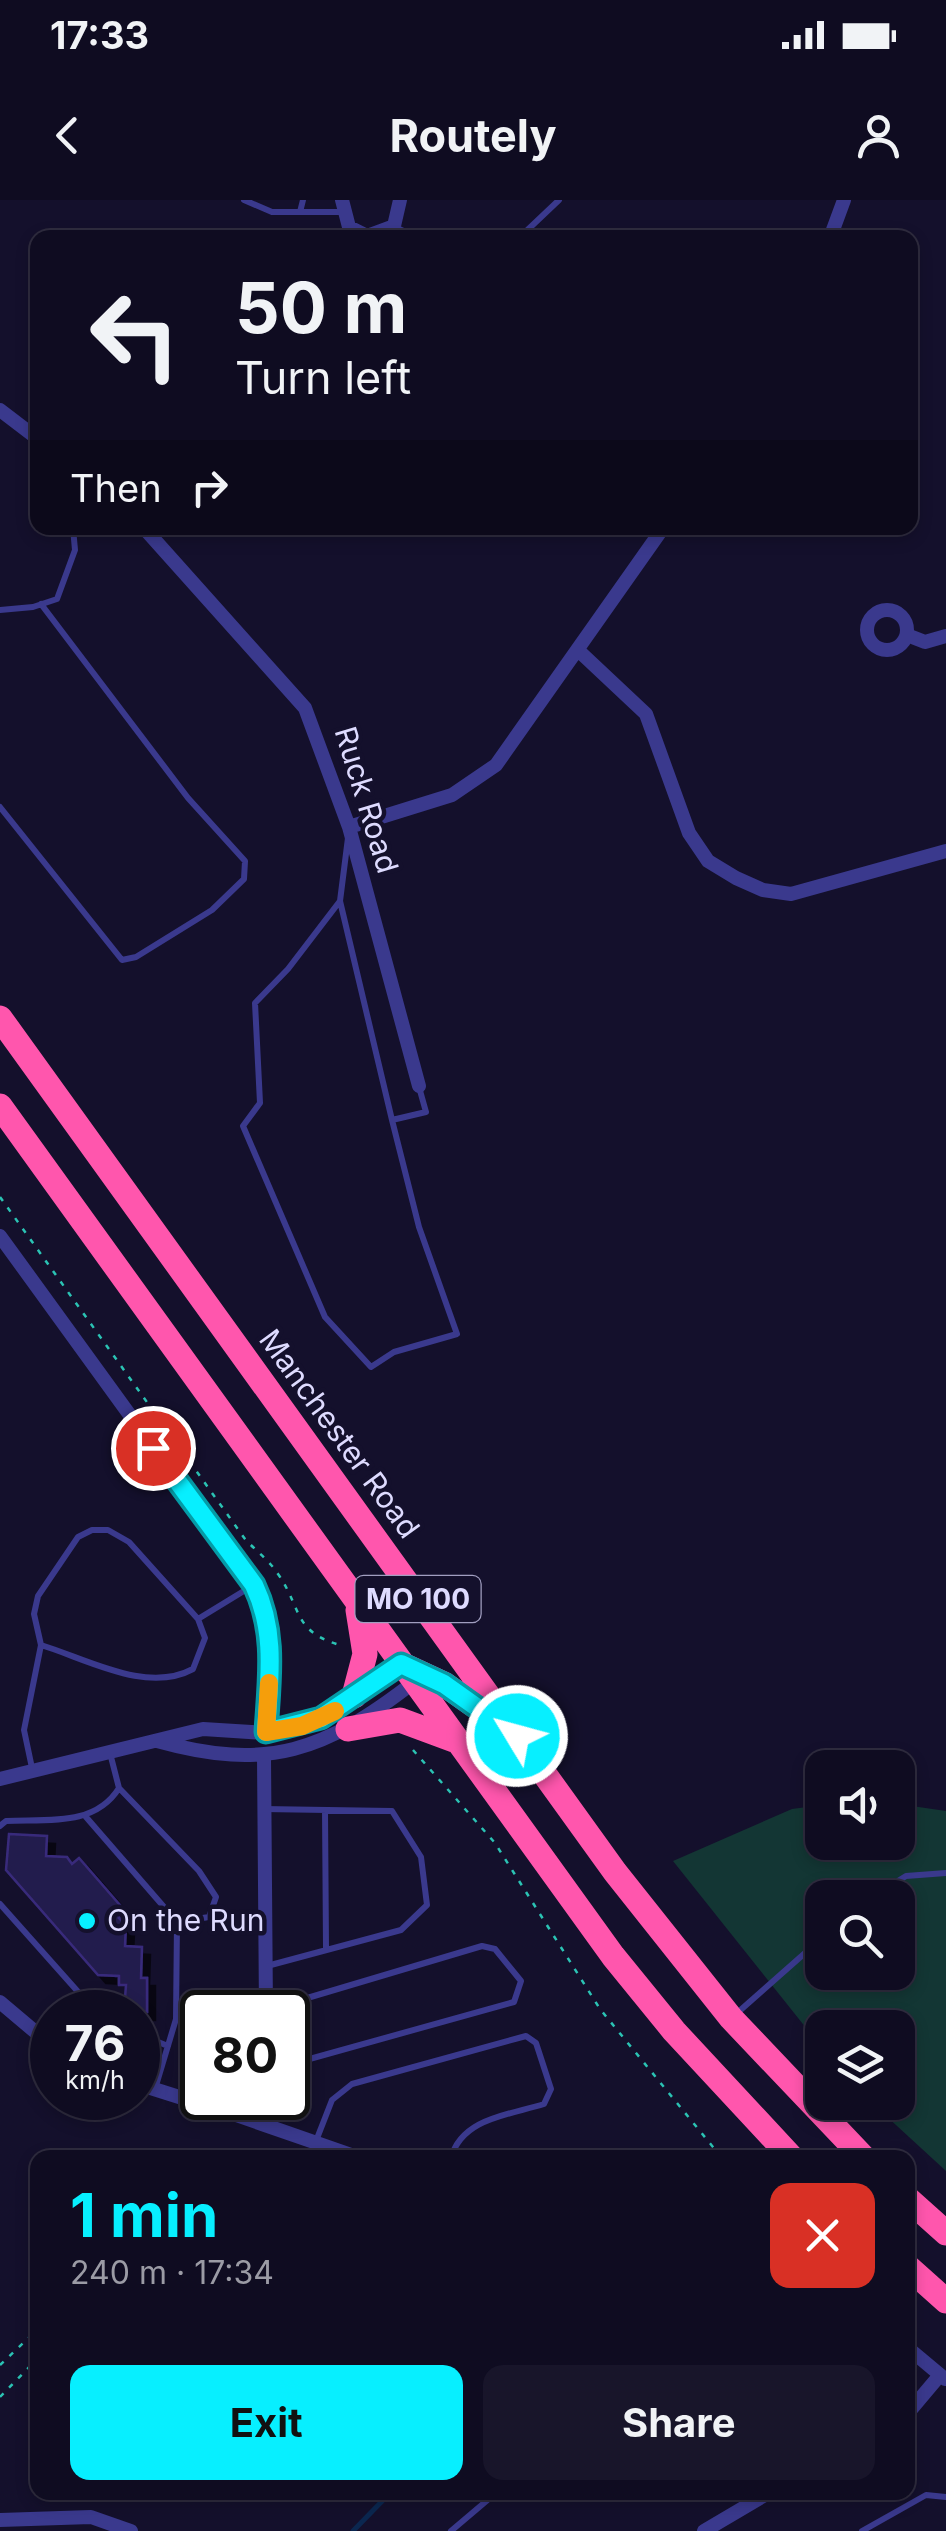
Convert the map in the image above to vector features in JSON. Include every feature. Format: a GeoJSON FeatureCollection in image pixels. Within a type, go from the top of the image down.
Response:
{"type":"FeatureCollection","features":[{"type":"Feature","properties":{"kind":"highway","name":"Manchester Road"},"geometry":{"type":"LineString","coordinates":[[0,1018],[648,1916],[731,2018],[856,2150]]}},
{"type":"Feature","properties":{"kind":"highway","name":"MO 100"},"geometry":{"type":"LineString","coordinates":[[0,1106],[614,1956],[674,2031],[785,2150]]}},
{"type":"Feature","properties":{"kind":"highway"},"geometry":{"type":"LineString","coordinates":[[354,1696],[364,1654],[356,1600]]}},
{"type":"Feature","properties":{"kind":"highway"},"geometry":{"type":"LineString","coordinates":[[428,1612],[429,1653],[412,1673],[517,1736]]}},
{"type":"Feature","properties":{"kind":"highway"},"geometry":{"type":"LineString","coordinates":[[348,1729],[400,1720],[458,1742]]}},
{"type":"Feature","properties":{"kind":"highway"},"geometry":{"type":"LineString","coordinates":[[915,2205],[946,2233]]}},
{"type":"Feature","properties":{"kind":"highway"},"geometry":{"type":"LineString","coordinates":[[915,2273],[946,2300]]}},
{"type":"Feature","properties":{"kind":"street"},"geometry":{"type":"LineString","coordinates":[[385,230],[394,226],[400,200]]}},
{"type":"Feature","properties":{"kind":"street"},"geometry":{"type":"LineString","coordinates":[[833,230],[844,200]]}},
{"type":"Feature","properties":{"kind":"street"},"geometry":{"type":"LineString","coordinates":[[342,206],[349,226],[356,230]]}},
{"type":"Feature","properties":{"kind":"street"},"geometry":{"type":"LineString","coordinates":[[0,410],[30,432]]}},
{"type":"Feature","properties":{"kind":"street","name":"Ruck Road"},"geometry":{"type":"LineString","coordinates":[[150,535],[306,708],[349,827],[418,1086]]}},
{"type":"Feature","properties":{"kind":"street"},"geometry":{"type":"LineString","coordinates":[[349,827],[472,785],[496,765],[580,652],[658,535]]}},
{"type":"Feature","properties":{"kind":"street"},"geometry":{"type":"LineString","coordinates":[[906,635],[925,642],[946,636]]}},
{"type":"Feature","properties":{"kind":"street"},"geometry":{"type":"LineString","coordinates":[[580,652],[646,714],[690,833],[708,860],[736,878],[791,894],[946,851]]}},
{"type":"Feature","properties":{"kind":"street"},"geometry":{"type":"LineString","coordinates":[[0,1236],[254,1585],[270,1627],[266,1732]]}},
{"type":"Feature","properties":{"kind":"street"},"geometry":{"type":"LineString","coordinates":[[156,1741],[203,1754],[264,1757],[311,1748],[348,1729],[412,1673]]}},
{"type":"Feature","properties":{"kind":"street"},"geometry":{"type":"LineString","coordinates":[[0,1780],[109,1749],[203,1729],[266,1732],[321,1718],[354,1696],[412,1673]]}},
{"type":"Feature","properties":{"kind":"street"},"geometry":{"type":"LineString","coordinates":[[264,1757],[266,1990]]}},
{"type":"Feature","properties":{"kind":"street"},"geometry":{"type":"LineString","coordinates":[[0,2002],[30,2027]]}},
{"type":"Feature","properties":{"kind":"street"},"geometry":{"type":"LineString","coordinates":[[251,2120],[338,2150]]}},
{"type":"Feature","properties":{"kind":"street"},"geometry":{"type":"LineString","coordinates":[[915,2354],[943,2377],[915,2406]]}},
{"type":"Feature","properties":{"kind":"street"},"geometry":{"type":"LineString","coordinates":[[704,2531],[756,2500]]}},
{"type":"Feature","properties":{"kind":"street"},"geometry":{"type":"LineString","coordinates":[[0,2520],[92,2517],[131,2531]]}},
{"type":"Feature","properties":{"kind":"lane"},"geometry":{"type":"LineString","coordinates":[[244,200],[272,212],[342,206]]}},
{"type":"Feature","properties":{"kind":"lane"},"geometry":{"type":"LineString","coordinates":[[300,212],[303,200]]}},
{"type":"Feature","properties":{"kind":"lane"},"geometry":{"type":"LineString","coordinates":[[527,230],[559,200]]}},
{"type":"Feature","properties":{"kind":"lane"},"geometry":{"type":"LineString","coordinates":[[394,226],[402,230]]}},
{"type":"Feature","properties":{"kind":"lane"},"geometry":{"type":"LineString","coordinates":[[0,610],[57,598],[75,550],[74,535]]}},
{"type":"Feature","properties":{"kind":"lane"},"geometry":{"type":"LineString","coordinates":[[0,807],[122,960],[136,956],[212,910],[244,878],[245,861],[188,798],[42,604]]}},
{"type":"Feature","properties":{"kind":"lane"},"geometry":{"type":"LineString","coordinates":[[340,901],[288,969],[255,1003],[260,1102],[243,1126],[325,1317],[370,1367],[394,1352],[458,1334],[419,1227],[340,901],[349,827]]}},
{"type":"Feature","properties":{"kind":"lane"},"geometry":{"type":"LineString","coordinates":[[392,1120],[426,1112],[418,1086]]}},
{"type":"Feature","properties":{"kind":"lane"},"geometry":{"type":"LineString","coordinates":[[32,1770],[25,1719],[40,1644],[34,1614],[38,1596],[78,1537],[92,1530],[108,1530],[128,1542],[198,1619],[205,1638],[202,1655],[193,1669],[176,1678],[154,1681],[40,1644]]}},
{"type":"Feature","properties":{"kind":"lane"},"geometry":{"type":"LineString","coordinates":[[198,1619],[254,1585]]}},
{"type":"Feature","properties":{"kind":"lane"},"geometry":{"type":"LineString","coordinates":[[109,1749],[119,1788],[199,1871],[216,1897],[209,1917],[176,1922]]}},
{"type":"Feature","properties":{"kind":"lane"},"geometry":{"type":"LineString","coordinates":[[0,1826],[6,1821],[86,1817],[111,1801],[119,1788]]}},
{"type":"Feature","properties":{"kind":"lane"},"geometry":{"type":"LineString","coordinates":[[263,1809],[392,1810],[421,1856],[427,1905],[401,1930],[266,1966]]}},
{"type":"Feature","properties":{"kind":"lane"},"geometry":{"type":"LineString","coordinates":[[325,1810],[326,1948]]}},
{"type":"Feature","properties":{"kind":"lane"},"geometry":{"type":"LineString","coordinates":[[86,1817],[176,1922],[176,2019],[160,2073]]}},
{"type":"Feature","properties":{"kind":"lane"},"geometry":{"type":"LineString","coordinates":[[900,1880],[906,1876],[946,1873]]}},
{"type":"Feature","properties":{"kind":"lane"},"geometry":{"type":"LineString","coordinates":[[0,1904],[76,1990]]}},
{"type":"Feature","properties":{"kind":"lane"},"geometry":{"type":"LineString","coordinates":[[310,1998],[482,1946],[495,1949],[522,1981],[514,2002],[310,2060]]}},
{"type":"Feature","properties":{"kind":"lane"},"geometry":{"type":"LineString","coordinates":[[731,2018],[805,1953]]}},
{"type":"Feature","properties":{"kind":"lane"},"geometry":{"type":"LineString","coordinates":[[316,2142],[332,2100],[352,2084],[526,2036],[536,2043],[551,2089],[544,2104],[472,2126],[460,2136],[454,2150]]}},
{"type":"Feature","properties":{"kind":"lane"},"geometry":{"type":"LineString","coordinates":[[160,2043],[168,2046]]}},
{"type":"Feature","properties":{"kind":"lane"},"geometry":{"type":"LineString","coordinates":[[862,2531],[926,2495],[946,2497]]}},
{"type":"Feature","properties":{"kind":"lane"},"geometry":{"type":"LineString","coordinates":[[450,2531],[487,2500]]}},
{"type":"Feature","properties":{"kind":"path"},"geometry":{"type":"LineString","coordinates":[[0,1198],[246,1539],[280,1577],[300,1621],[318,1638],[355,1650]]}},
{"type":"Feature","properties":{"kind":"path"},"geometry":{"type":"LineString","coordinates":[[409,1744],[494,1843],[635,2056],[715,2150]]}},
{"type":"Feature","properties":{"kind":"path"},"geometry":{"type":"LineString","coordinates":[[0,2365],[30,2337]]}},
{"type":"Feature","properties":{"kind":"path"},"geometry":{"type":"LineString","coordinates":[[0,2398],[30,2366]]}},
{"type":"Feature","properties":{"kind":"green space"},"geometry":{"type":"Polygon","coordinates":[[[915,1806],[946,1811],[946,2171],[890,2120],[915,2120],[915,2010],[805,2010],[805,2027],[673,1861],[792,1809],[805,1807],[805,1860],[915,1860],[915,1806]]]}},
{"type":"Feature","properties":{"kind":"building","name":"On the Run"},"geometry":{"type":"Polygon","coordinates":[[[9,1834],[47,1836],[46,1856],[67,1857],[72,1864],[79,1858],[126,1912],[119,1918],[126,1925],[125,1946],[142,1947],[141,1978],[147,1978],[147,1990],[126,1990],[126,1985],[119,1985],[119,1976],[98,1975],[6,1870],[9,1834]]]}},
{"type":"Feature","properties":{"kind":"waterway"},"geometry":{"type":"LineString","coordinates":[[353,2531],[383,2500]]}},
{"type":"Feature","properties":{"kind":"slow traffic"},"geometry":{"type":"LineString","coordinates":[[269,1683],[266,1732],[302,1726],[335,1711]]}},
{"type":"Feature","properties":{"kind":"place","name":"On the Run"},"geometry":{"type":"Point","coordinates":[87,1921]}},
{"type":"Feature","properties":{"kind":"route"},"geometry":{"type":"LineString","coordinates":[[153,1448],[254,1585],[265,1609],[271,1647],[266,1732],[284,1731],[321,1718],[401,1664],[444,1684],[517,1736]]}}]}
